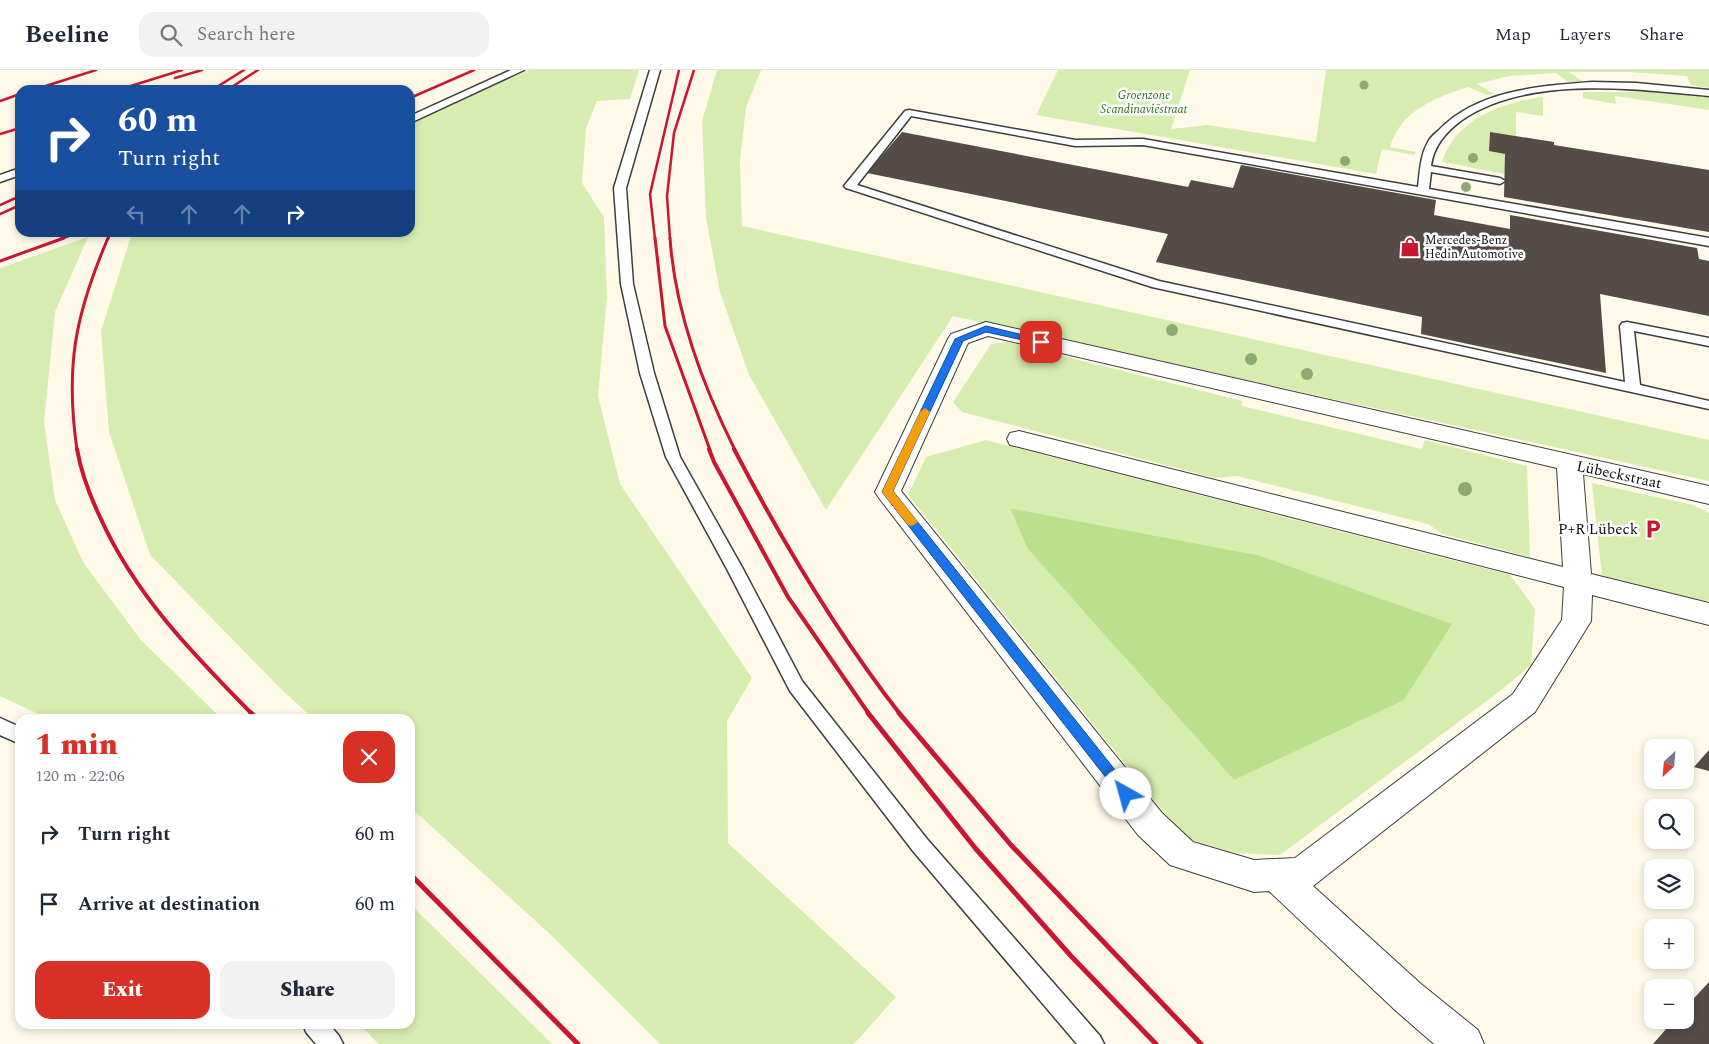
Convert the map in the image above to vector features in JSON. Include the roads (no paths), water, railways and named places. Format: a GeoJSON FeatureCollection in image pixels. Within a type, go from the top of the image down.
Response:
{"type":"FeatureCollection","features":[{"type":"Feature","properties":{"kind":"street","name":"Lübeckstraat"},"geometry":{"type":"LineString","coordinates":[[1569,464],[1578,580],[1576,622],[1524,703],[1302,874],[1277,876],[1254,876],[1182,854],[1150,824],[888,492],[959,339],[986,329],[1709,495]]}},
{"type":"Feature","properties":{"kind":"street"},"geometry":{"type":"LineString","coordinates":[[1019,439],[1709,614]]}},
{"type":"Feature","properties":{"kind":"street"},"geometry":{"type":"LineString","coordinates":[[1277,876],[1408,997],[1464,1044]]}},
{"type":"Feature","properties":{"kind":"lane"},"geometry":{"type":"LineString","coordinates":[[415,118],[519,70]]}},
{"type":"Feature","properties":{"kind":"lane"},"geometry":{"type":"LineString","coordinates":[[655,70],[620,188],[627,284],[647,372],[674,457],[796,686],[920,845],[1092,1044]]}},
{"type":"Feature","properties":{"kind":"lane"},"geometry":{"type":"LineString","coordinates":[[1423,191],[1426,168],[1433,142],[1449,125],[1476,106],[1514,94],[1551,88],[1636,86],[1709,93]]}},
{"type":"Feature","properties":{"kind":"lane"},"geometry":{"type":"LineString","coordinates":[[1709,242],[1143,142],[1075,143],[909,112],[850,186],[1156,284],[1633,390],[1709,405]]}},
{"type":"Feature","properties":{"kind":"lane"},"geometry":{"type":"LineString","coordinates":[[1426,168],[1500,181]]}},
{"type":"Feature","properties":{"kind":"lane"},"geometry":{"type":"LineString","coordinates":[[0,179],[15,173]]}},
{"type":"Feature","properties":{"kind":"lane"},"geometry":{"type":"LineString","coordinates":[[1633,390],[1627,326],[1709,342]]}},
{"type":"Feature","properties":{"kind":"lane"},"geometry":{"type":"LineString","coordinates":[[0,726],[15,734]]}},
{"type":"Feature","properties":{"kind":"lane"},"geometry":{"type":"LineString","coordinates":[[318,1029],[331,1044]]}},
{"type":"Feature","properties":{"kind":"railway"},"geometry":{"type":"LineString","coordinates":[[49,85],[96,70]]}},
{"type":"Feature","properties":{"kind":"railway"},"geometry":{"type":"LineString","coordinates":[[134,85],[182,70]]}},
{"type":"Feature","properties":{"kind":"railway"},"geometry":{"type":"LineString","coordinates":[[175,78],[202,70]]}},
{"type":"Feature","properties":{"kind":"railway"},"geometry":{"type":"LineString","coordinates":[[220,85],[244,70]]}},
{"type":"Feature","properties":{"kind":"railway"},"geometry":{"type":"LineString","coordinates":[[235,85],[258,70]]}},
{"type":"Feature","properties":{"kind":"railway"},"geometry":{"type":"LineString","coordinates":[[415,96],[474,70]]}},
{"type":"Feature","properties":{"kind":"railway"},"geometry":{"type":"LineString","coordinates":[[655,239],[650,194],[679,70]]}},
{"type":"Feature","properties":{"kind":"railway"},"geometry":{"type":"LineString","coordinates":[[670,239],[667,196],[674,133],[694,70]]}},
{"type":"Feature","properties":{"kind":"railway"},"geometry":{"type":"LineString","coordinates":[[0,101],[15,96]]}},
{"type":"Feature","properties":{"kind":"railway"},"geometry":{"type":"LineString","coordinates":[[0,134],[15,130]]}},
{"type":"Feature","properties":{"kind":"railway"},"geometry":{"type":"LineString","coordinates":[[0,205],[15,198]]}},
{"type":"Feature","properties":{"kind":"railway"},"geometry":{"type":"LineString","coordinates":[[0,214],[15,207]]}},
{"type":"Feature","properties":{"kind":"railway"},"geometry":{"type":"LineString","coordinates":[[60,239],[66,237]]}},
{"type":"Feature","properties":{"kind":"railway"},"geometry":{"type":"LineString","coordinates":[[0,261],[64,238]]}},
{"type":"Feature","properties":{"kind":"railway"},"geometry":{"type":"LineString","coordinates":[[77,450],[72,393],[76,342],[88,292],[108,238]]}},
{"type":"Feature","properties":{"kind":"railway"},"geometry":{"type":"LineString","coordinates":[[655,238],[665,326],[710,450]]}},
{"type":"Feature","properties":{"kind":"railway"},"geometry":{"type":"LineString","coordinates":[[670,238],[678,293],[692,347],[701,373],[735,450]]}},
{"type":"Feature","properties":{"kind":"railway"},"geometry":{"type":"LineString","coordinates":[[77,449],[83,475],[96,509],[130,572],[148,598],[187,646],[252,714]]}},
{"type":"Feature","properties":{"kind":"railway"},"geometry":{"type":"LineString","coordinates":[[709,449],[714,462],[788,597],[869,714]]}},
{"type":"Feature","properties":{"kind":"railway"},"geometry":{"type":"LineString","coordinates":[[734,449],[771,518],[811,585],[876,683],[900,714]]}},
{"type":"Feature","properties":{"kind":"railway"},"geometry":{"type":"LineString","coordinates":[[868,713],[976,849],[1071,956],[1156,1044]]}},
{"type":"Feature","properties":{"kind":"railway"},"geometry":{"type":"LineString","coordinates":[[899,713],[1011,845],[1201,1044]]}},
{"type":"Feature","properties":{"kind":"railway"},"geometry":{"type":"LineString","coordinates":[[415,879],[578,1044]]}},
{"type":"Feature","properties":{"kind":"place","name":"Mercedes-Benz Hedin Automotive"},"geometry":{"type":"Point","coordinates":[1410,247]}},
{"type":"Feature","properties":{"kind":"place","name":"P+R Lübeck"},"geometry":{"type":"Point","coordinates":[1653,529]}},
{"type":"Feature","properties":{"kind":"park label","name":"Groenzone Scandinaviëstraat"},"geometry":{"type":"Point","coordinates":[1144,102]}}]}
